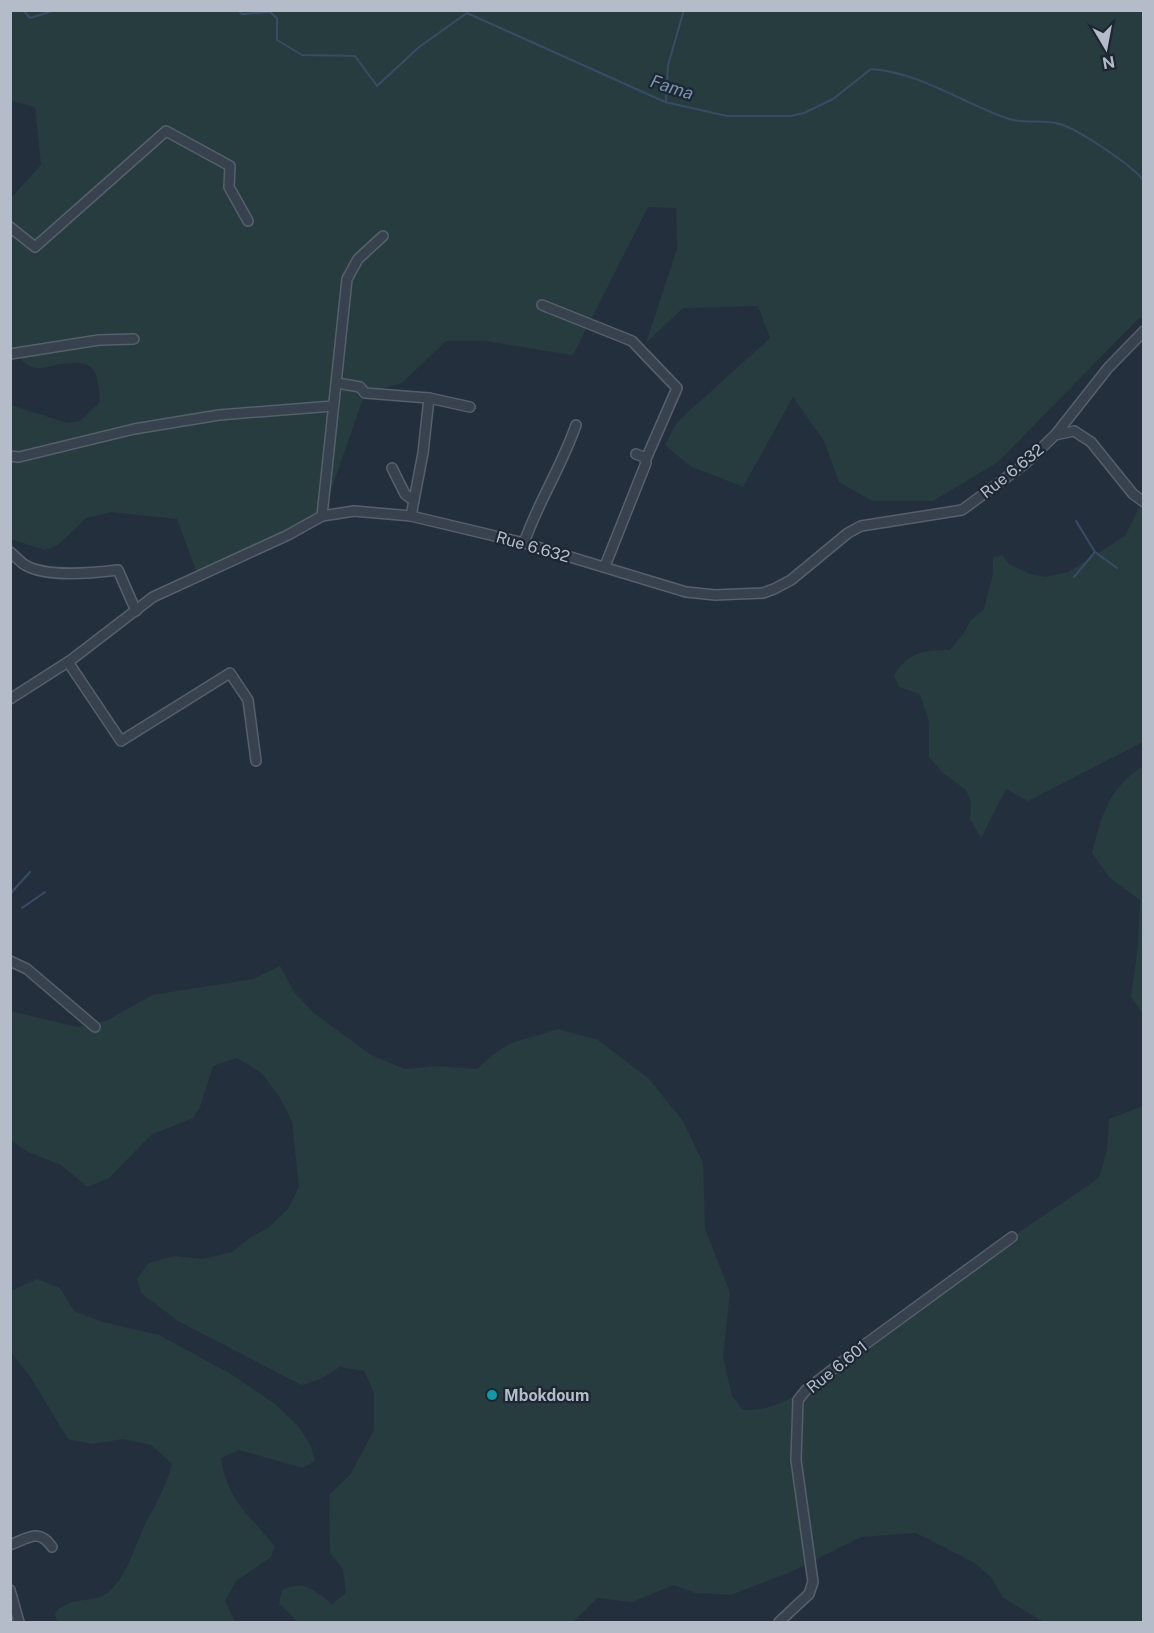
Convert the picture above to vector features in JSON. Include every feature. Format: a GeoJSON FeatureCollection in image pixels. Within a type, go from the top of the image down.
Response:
{"type":"FeatureCollection","features":[{"type":"Feature","properties":{"kind":"street"},"geometry":{"type":"LineString","coordinates":[[10,227],[35,247],[166,131],[230,166],[230,187],[248,221]]}},
{"type":"Feature","properties":{"kind":"street"},"geometry":{"type":"LineString","coordinates":[[322,516],[347,279],[358,259],[383,236]]}},
{"type":"Feature","properties":{"kind":"street"},"geometry":{"type":"LineString","coordinates":[[542,305],[632,341],[676,388],[605,566]]}},
{"type":"Feature","properties":{"kind":"street","name":"Rue 6.632"},"geometry":{"type":"LineString","coordinates":[[11,696],[68,662],[153,597],[296,531],[322,516],[354,511],[411,516],[524,543],[696,594],[763,593],[791,580],[855,528],[887,520],[962,510],[1026,462],[1055,435],[1108,368],[1143,331]]}},
{"type":"Feature","properties":{"kind":"street"},"geometry":{"type":"LineString","coordinates":[[10,354],[99,340],[135,339]]}},
{"type":"Feature","properties":{"kind":"street"},"geometry":{"type":"LineString","coordinates":[[337,383],[360,387],[365,393],[429,398],[470,407]]}},
{"type":"Feature","properties":{"kind":"street"},"geometry":{"type":"LineString","coordinates":[[411,516],[429,398]]}},
{"type":"Feature","properties":{"kind":"street"},"geometry":{"type":"LineString","coordinates":[[10,456],[19,458],[134,429],[219,415],[333,406]]}},
{"type":"Feature","properties":{"kind":"street"},"geometry":{"type":"LineString","coordinates":[[524,543],[533,516],[566,454],[576,425]]}},
{"type":"Feature","properties":{"kind":"street","name":"Rue 6.632"},"geometry":{"type":"LineString","coordinates":[[1055,435],[1074,431],[1082,435],[1133,494],[1143,502]]}},
{"type":"Feature","properties":{"kind":"street"},"geometry":{"type":"LineString","coordinates":[[636,454],[646,459]]}},
{"type":"Feature","properties":{"kind":"street"},"geometry":{"type":"LineString","coordinates":[[392,468],[405,494],[414,501]]}},
{"type":"Feature","properties":{"kind":"street"},"geometry":{"type":"LineString","coordinates":[[10,552],[25,565],[62,573],[78,575],[118,570],[136,611]]}},
{"type":"Feature","properties":{"kind":"street"},"geometry":{"type":"LineString","coordinates":[[68,662],[121,741],[230,673],[248,700],[256,761]]}},
{"type":"Feature","properties":{"kind":"street"},"geometry":{"type":"LineString","coordinates":[[10,961],[27,969],[96,1027]]}},
{"type":"Feature","properties":{"kind":"street","name":"Rue 6.601"},"geometry":{"type":"LineString","coordinates":[[780,1623],[813,1589],[796,1460],[798,1400],[806,1390],[1011,1237]]}},
{"type":"Feature","properties":{"kind":"street"},"geometry":{"type":"LineString","coordinates":[[10,1545],[40,1536],[46,1538],[52,1547]]}},
{"type":"Feature","properties":{"kind":"street"},"geometry":{"type":"LineString","coordinates":[[10,1590],[19,1623]]}},
{"type":"Feature","properties":{"kind":"green space"},"geometry":{"type":"Polygon","coordinates":[[[11,11],[1143,11],[1143,319],[1140,317],[998,462],[933,501],[872,501],[839,482],[824,441],[793,397],[743,487],[690,466],[665,445],[677,422],[770,338],[758,306],[683,308],[646,343],[677,249],[676,208],[648,207],[573,355],[485,341],[446,341],[402,383],[365,393],[322,516],[198,576],[177,519],[112,512],[86,518],[58,545],[45,550],[11,539],[11,405],[67,423],[80,421],[100,402],[97,380],[91,367],[85,364],[68,363],[36,368],[25,363],[11,348],[11,198],[41,165],[35,107],[11,101],[11,11]]]}},
{"type":"Feature","properties":{"kind":"green space"},"geometry":{"type":"Polygon","coordinates":[[[1143,500],[1143,742],[1028,801],[1006,789],[981,838],[970,819],[971,802],[966,790],[943,773],[929,757],[929,721],[920,694],[899,687],[894,676],[911,657],[925,652],[950,650],[964,633],[970,621],[984,609],[993,574],[993,557],[1002,555],[1009,564],[1030,574],[1045,577],[1068,572],[1125,536],[1143,500]]]}},
{"type":"Feature","properties":{"kind":"green space"},"geometry":{"type":"Polygon","coordinates":[[[1143,766],[1143,1014],[1131,997],[1138,946],[1140,900],[1110,878],[1092,853],[1108,804],[1122,784],[1143,766]]]}},
{"type":"Feature","properties":{"kind":"green space"},"geometry":{"type":"Polygon","coordinates":[[[280,966],[294,992],[314,1013],[371,1055],[405,1069],[438,1066],[477,1069],[509,1044],[558,1029],[598,1040],[648,1078],[683,1121],[703,1163],[705,1229],[730,1292],[723,1357],[732,1396],[743,1410],[776,1405],[806,1390],[1012,1237],[1099,1178],[1107,1150],[1109,1119],[1143,1106],[1143,1622],[1044,1622],[1003,1598],[991,1577],[975,1563],[916,1533],[861,1537],[791,1572],[731,1595],[695,1593],[674,1585],[632,1602],[597,1598],[573,1622],[298,1622],[279,1604],[282,1590],[303,1586],[332,1604],[346,1593],[343,1569],[330,1553],[329,1495],[350,1475],[374,1430],[374,1393],[364,1371],[340,1367],[321,1379],[301,1385],[178,1321],[141,1293],[137,1279],[149,1263],[174,1256],[203,1259],[232,1252],[249,1238],[268,1228],[288,1209],[299,1187],[292,1121],[280,1098],[262,1073],[237,1058],[213,1066],[200,1107],[193,1118],[151,1135],[109,1178],[87,1187],[61,1165],[26,1151],[11,1140],[10,1011],[78,1027],[108,1020],[152,995],[253,979],[280,966]]]}},
{"type":"Feature","properties":{"kind":"green space"},"geometry":{"type":"Polygon","coordinates":[[[37,1279],[60,1288],[74,1311],[103,1322],[159,1335],[231,1374],[275,1404],[299,1427],[311,1447],[315,1461],[303,1468],[239,1450],[221,1458],[228,1485],[240,1506],[275,1546],[271,1557],[236,1581],[225,1601],[235,1622],[57,1622],[55,1613],[61,1607],[103,1596],[116,1585],[130,1561],[172,1464],[151,1445],[123,1439],[92,1444],[68,1439],[31,1378],[11,1352],[11,1291],[37,1279]]]}},
{"type":"Feature","properties":{"kind":"waterway","name":"Fama"},"geometry":{"type":"LineString","coordinates":[[23,10],[30,18],[56,10]]}},
{"type":"Feature","properties":{"kind":"waterway","name":"Fama"},"geometry":{"type":"LineString","coordinates":[[238,10],[242,14],[270,12],[277,18],[277,40],[302,55],[355,56],[377,86],[419,47],[467,13],[665,102],[727,116],[790,116],[804,113],[833,99],[871,69],[890,72],[925,82],[1009,119],[1060,124],[1092,140],[1144,181]]}},
{"type":"Feature","properties":{"kind":"waterway"},"geometry":{"type":"LineString","coordinates":[[666,101],[668,65],[684,10]]}},
{"type":"Feature","properties":{"kind":"waterway"},"geometry":{"type":"LineString","coordinates":[[1076,521],[1095,552],[1117,568]]}},
{"type":"Feature","properties":{"kind":"waterway"},"geometry":{"type":"LineString","coordinates":[[1074,577],[1095,552]]}},
{"type":"Feature","properties":{"kind":"waterway"},"geometry":{"type":"LineString","coordinates":[[10,894],[30,872]]}},
{"type":"Feature","properties":{"kind":"waterway"},"geometry":{"type":"LineString","coordinates":[[22,908],[45,892]]}},
{"type":"Feature","properties":{"kind":"place","name":"Mbokdoum"},"geometry":{"type":"Point","coordinates":[492,1395]}}]}
